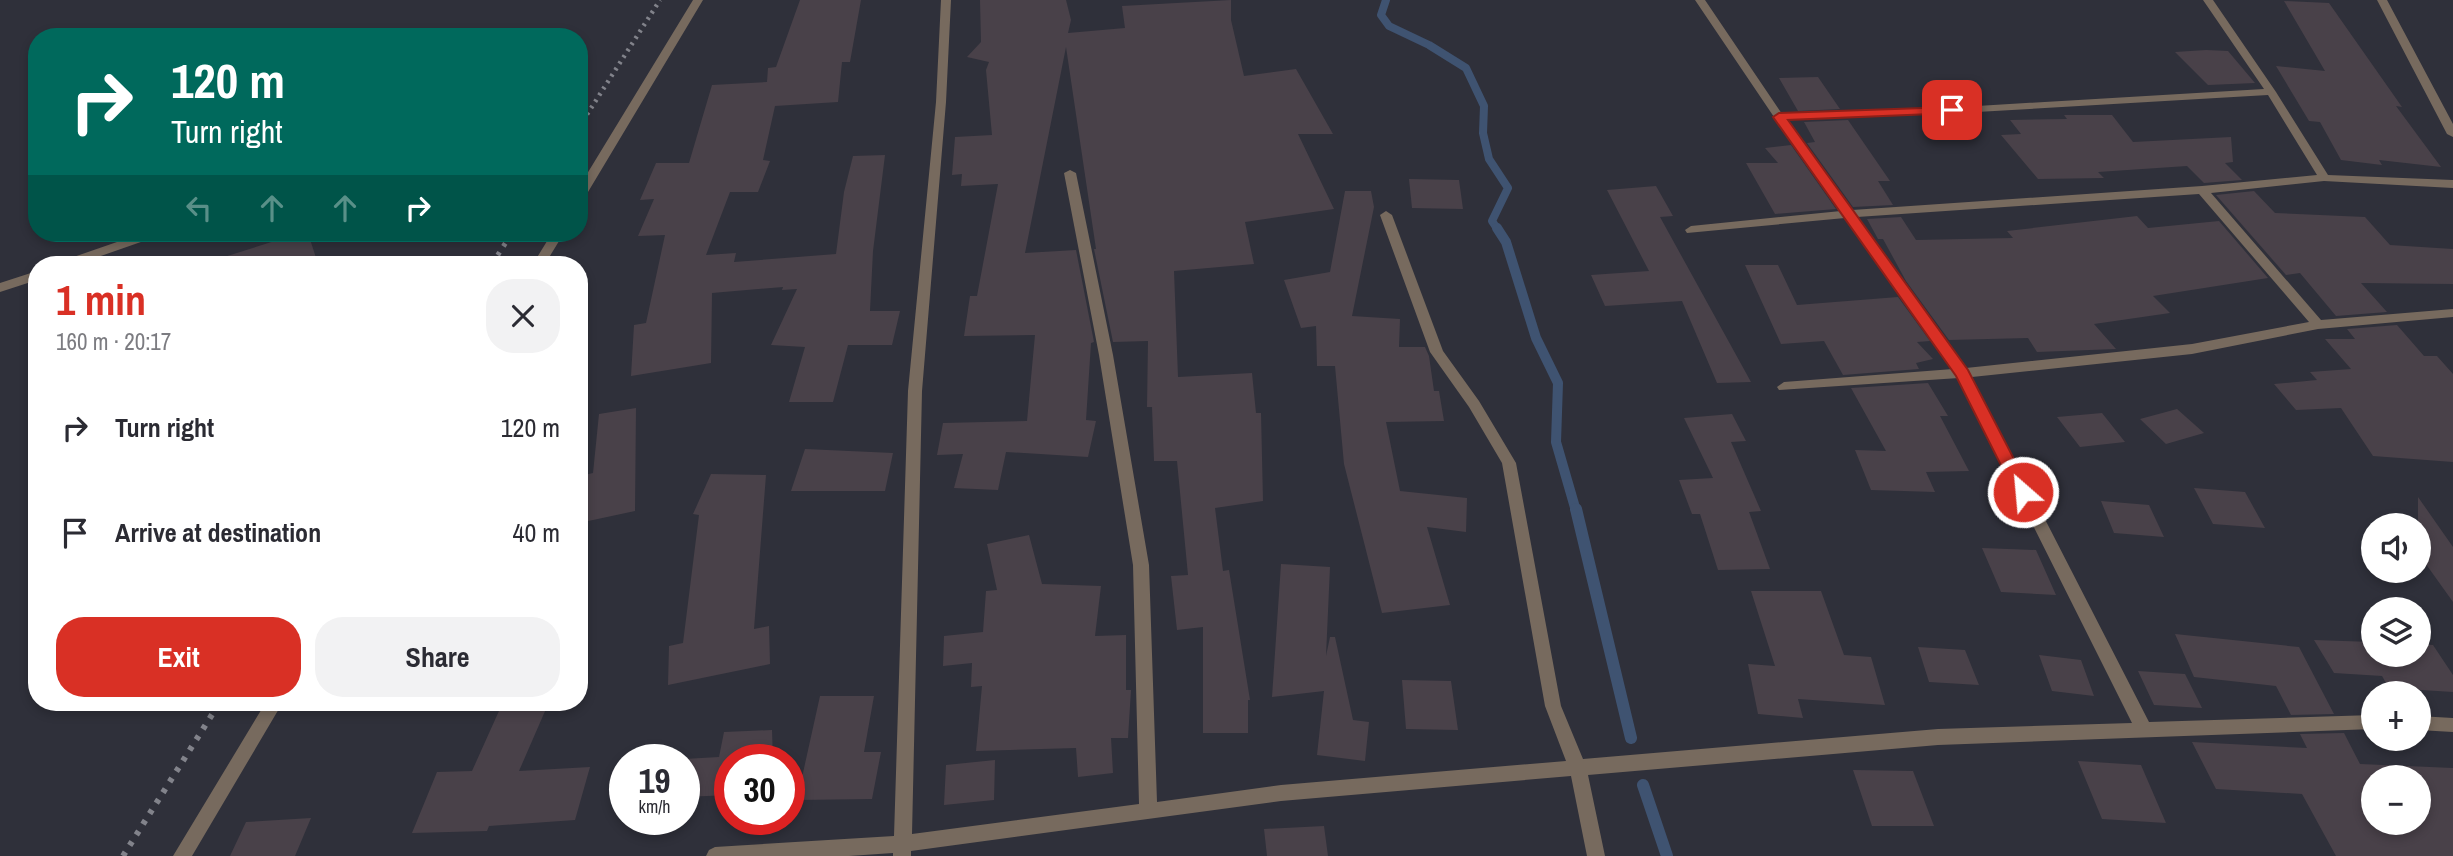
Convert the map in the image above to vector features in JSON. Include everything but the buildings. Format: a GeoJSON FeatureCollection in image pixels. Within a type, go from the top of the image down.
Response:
{"type":"FeatureCollection","features":[{"type":"Feature","properties":{"kind":"street"},"geometry":{"type":"LineString","coordinates":[[588,182],[698,0]]}},
{"type":"Feature","properties":{"kind":"street"},"geometry":{"type":"LineString","coordinates":[[902,850],[915,391],[941,102],[946,0]]}},
{"type":"Feature","properties":{"kind":"street"},"geometry":{"type":"LineString","coordinates":[[1700,0],[1779,117],[1963,373],[2144,730]]}},
{"type":"Feature","properties":{"kind":"street"},"geometry":{"type":"LineString","coordinates":[[2208,0],[2271,92],[2324,178]]}},
{"type":"Feature","properties":{"kind":"street"},"geometry":{"type":"LineString","coordinates":[[2382,0],[2453,134]]}},
{"type":"Feature","properties":{"kind":"street"},"geometry":{"type":"LineString","coordinates":[[1779,117],[2271,92]]}},
{"type":"Feature","properties":{"kind":"street"},"geometry":{"type":"LineString","coordinates":[[1070,173],[1106,355],[1140,565],[1148,811]]}},
{"type":"Feature","properties":{"kind":"street"},"geometry":{"type":"LineString","coordinates":[[1691,230],[1849,214],[2202,190],[2324,178],[2453,184]]}},
{"type":"Feature","properties":{"kind":"street"},"geometry":{"type":"LineString","coordinates":[[2202,190],[2318,325]]}},
{"type":"Feature","properties":{"kind":"street"},"geometry":{"type":"LineString","coordinates":[[1385,215],[1437,352],[1475,404],[1508,463],[1553,706],[1578,769],[1596,856]]}},
{"type":"Feature","properties":{"kind":"street"},"geometry":{"type":"LineString","coordinates":[[89,256],[128,242]]}},
{"type":"Feature","properties":{"kind":"street"},"geometry":{"type":"LineString","coordinates":[[0,288],[28,278]]}},
{"type":"Feature","properties":{"kind":"street"},"geometry":{"type":"LineString","coordinates":[[1784,387],[1963,373],[2192,349],[2318,325],[2453,313]]}},
{"type":"Feature","properties":{"kind":"street"},"geometry":{"type":"LineString","coordinates":[[182,856],[270,711]]}},
{"type":"Feature","properties":{"kind":"street"},"geometry":{"type":"LineString","coordinates":[[715,856],[902,850],[1281,793],[1938,737],[2361,722]]}},
{"type":"Feature","properties":{"kind":"street"},"geometry":{"type":"LineString","coordinates":[[2431,724],[2453,725]]}},
{"type":"Feature","properties":{"kind":"waterway"},"geometry":{"type":"LineString","coordinates":[[1386,0],[1381,15],[1389,26],[1429,45],[1466,68],[1484,106],[1483,133],[1489,159],[1508,188],[1492,221],[1498,230]]}},
{"type":"Feature","properties":{"kind":"waterway"},"geometry":{"type":"LineString","coordinates":[[1497,228],[1506,242],[1536,338],[1558,383],[1556,442],[1576,511]]}},
{"type":"Feature","properties":{"kind":"waterway"},"geometry":{"type":"LineString","coordinates":[[1576,509],[1631,738]]}},
{"type":"Feature","properties":{"kind":"waterway"},"geometry":{"type":"LineString","coordinates":[[1643,785],[1667,856]]}},
{"type":"Feature","properties":{"kind":"railway"},"geometry":{"type":"LineString","coordinates":[[588,113],[660,0]]}},
{"type":"Feature","properties":{"kind":"railway"},"geometry":{"type":"LineString","coordinates":[[497,256],[506,242]]}},
{"type":"Feature","properties":{"kind":"railway"},"geometry":{"type":"LineString","coordinates":[[123,856],[214,711]]}},
{"type":"Feature","properties":{"kind":"route"},"geometry":{"type":"LineString","coordinates":[[1952,110],[1779,117],[1963,373],[2023,492]]}}]}
